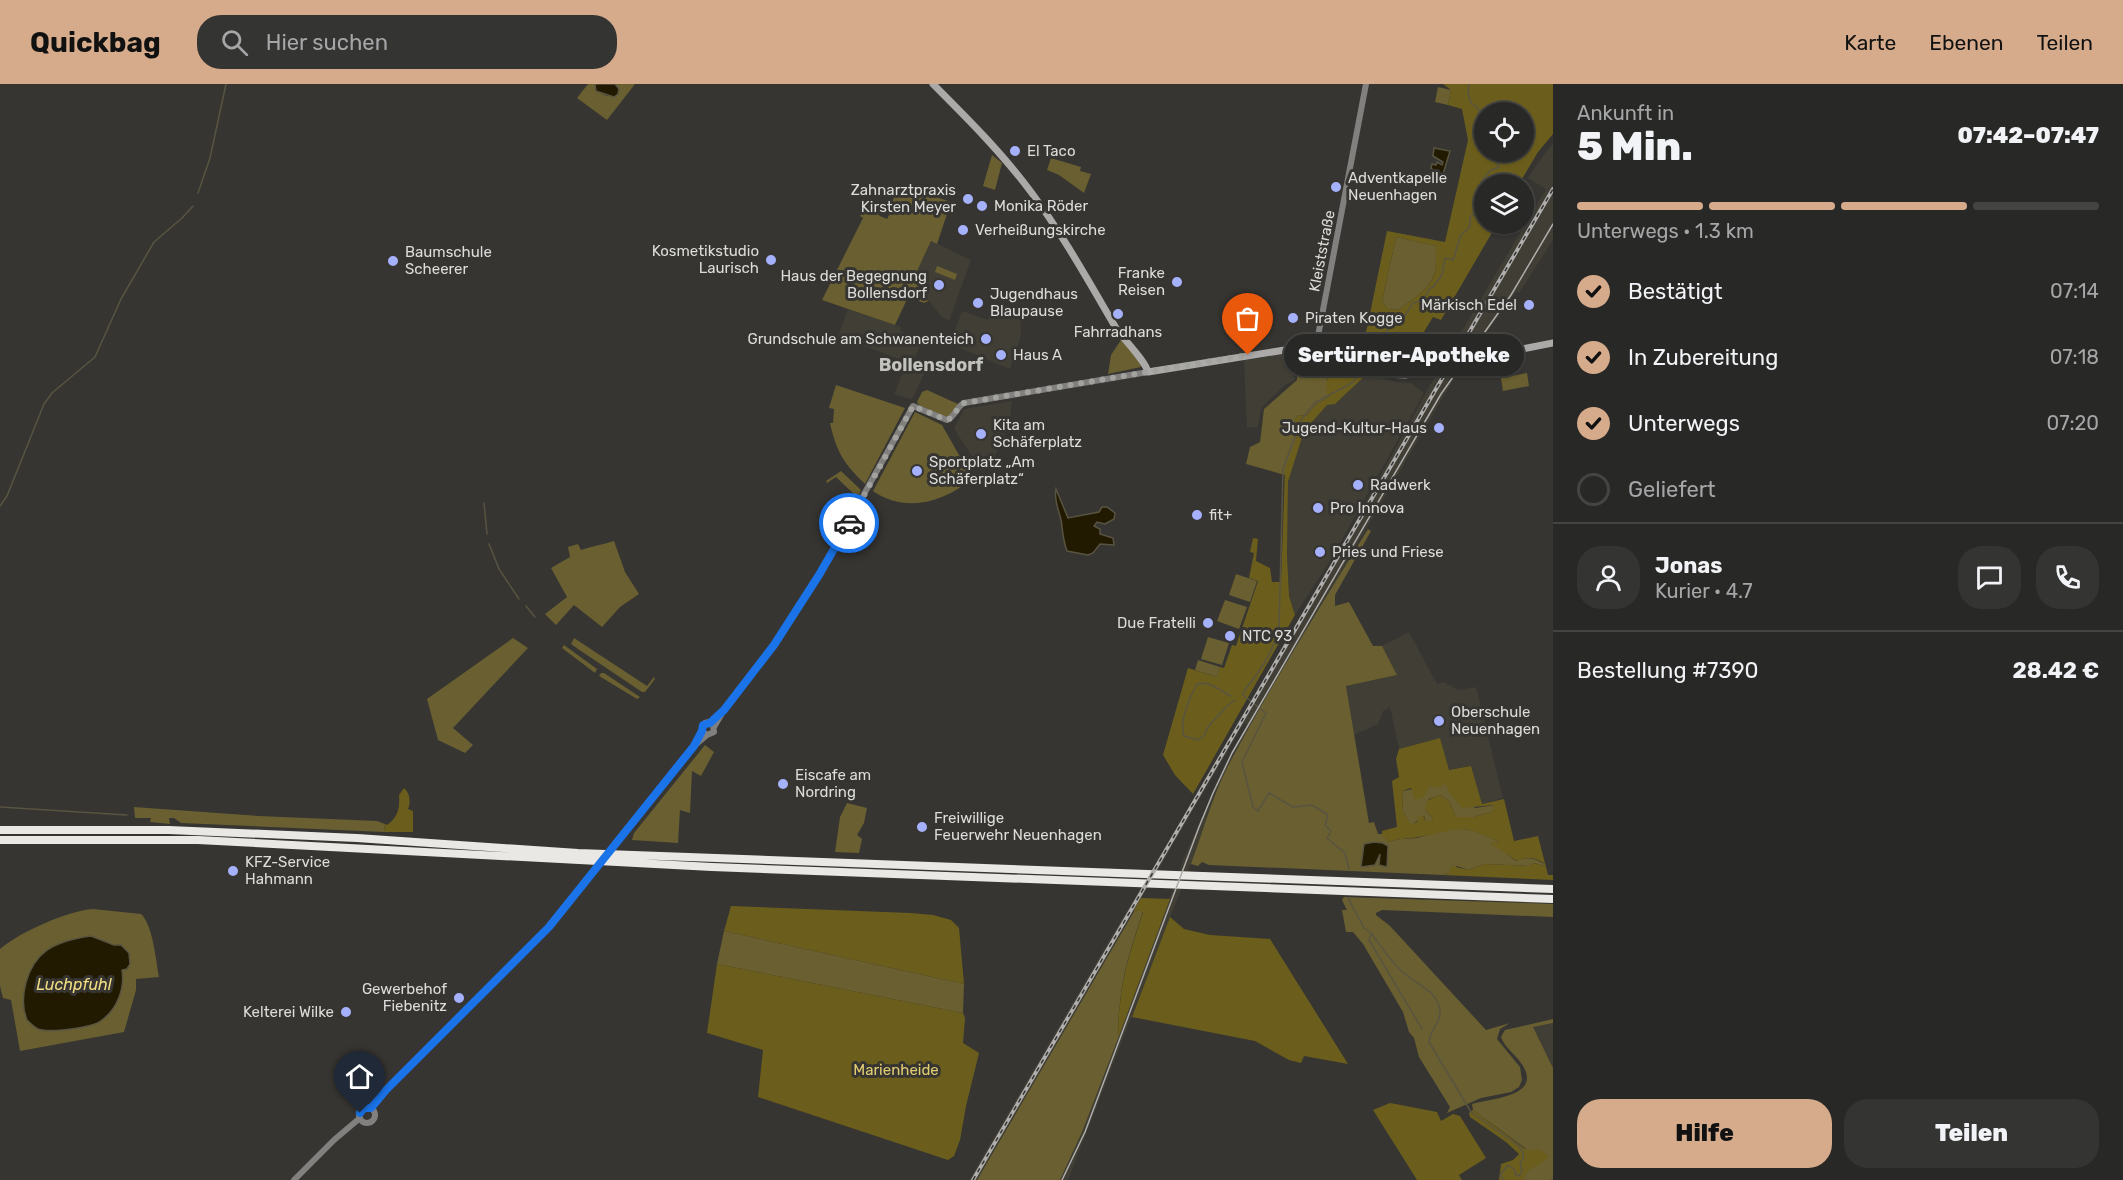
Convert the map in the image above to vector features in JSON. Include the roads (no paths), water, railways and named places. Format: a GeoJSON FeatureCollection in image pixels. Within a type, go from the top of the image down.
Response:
{"type":"FeatureCollection","features":[{"type":"Feature","properties":{"kind":"highway"},"geometry":{"type":"LineString","coordinates":[[0,830],[169,830],[357,838],[578,853],[1553,889]]}},
{"type":"Feature","properties":{"kind":"highway"},"geometry":{"type":"LineString","coordinates":[[0,840],[198,840],[700,867],[1553,898]]}},
{"type":"Feature","properties":{"kind":"main road"},"geometry":{"type":"LineString","coordinates":[[933,84],[993,145],[1032,192],[1062,236],[1122,336],[1146,365],[1148,372],[1278,350],[1315,352],[1395,376],[1553,343]]}},
{"type":"Feature","properties":{"kind":"street","name":"Kleiststraße"},"geometry":{"type":"LineString","coordinates":[[1315,352],[1366,84]]}},
{"type":"Feature","properties":{"kind":"street"},"geometry":{"type":"LineString","coordinates":[[712,725],[774,645],[819,575],[913,406],[947,420],[964,403],[1148,372]]}},
{"type":"Feature","properties":{"kind":"street"},"geometry":{"type":"LineString","coordinates":[[705,733],[703,725],[712,725]]}},
{"type":"Feature","properties":{"kind":"street"},"geometry":{"type":"LineString","coordinates":[[362,1119],[362,1109],[371,1108],[386,1090],[549,927],[705,733],[714,732],[712,725]]}},
{"type":"Feature","properties":{"kind":"street"},"geometry":{"type":"LineString","coordinates":[[362,1119],[370,1122],[374,1118],[374,1111],[371,1108]]}},
{"type":"Feature","properties":{"kind":"street"},"geometry":{"type":"LineString","coordinates":[[294,1180],[362,1119]]}},
{"type":"Feature","properties":{"kind":"water"},"geometry":{"type":"Polygon","coordinates":[[[595,84],[615,84],[619,89],[618,94],[614,97],[596,91],[595,84]]]}},
{"type":"Feature","properties":{"kind":"water"},"geometry":{"type":"Polygon","coordinates":[[[1434,148],[1450,151],[1443,174],[1433,177],[1430,175],[1434,171],[1431,168],[1432,164],[1436,165],[1437,162],[1442,165],[1443,162],[1433,156],[1434,148]]]}},
{"type":"Feature","properties":{"kind":"water"},"geometry":{"type":"Polygon","coordinates":[[[1056,489],[1068,518],[1099,512],[1102,507],[1107,507],[1115,513],[1114,519],[1105,524],[1097,522],[1094,526],[1100,529],[1100,534],[1113,538],[1114,545],[1100,544],[1093,553],[1088,555],[1067,551],[1056,489]]]}},
{"type":"Feature","properties":{"kind":"water"},"geometry":{"type":"Polygon","coordinates":[[[1374,842],[1388,846],[1387,867],[1379,865],[1380,854],[1375,865],[1361,867],[1364,844],[1374,842]]]}},
{"type":"Feature","properties":{"kind":"water","name":"Luchpfuhl"},"geometry":{"type":"Polygon","coordinates":[[[91,936],[114,945],[121,945],[129,953],[130,964],[127,969],[122,970],[121,991],[116,1004],[97,1023],[61,1030],[37,1028],[27,1020],[24,1011],[24,992],[29,973],[39,957],[56,945],[91,936]]]}},
{"type":"Feature","properties":{"kind":"waterway"},"geometry":{"type":"LineString","coordinates":[[198,193],[210,158],[226,84]]}},
{"type":"Feature","properties":{"kind":"waterway"},"geometry":{"type":"LineString","coordinates":[[1469,84],[1468,92],[1471,103],[1474,105]]}},
{"type":"Feature","properties":{"kind":"waterway"},"geometry":{"type":"LineString","coordinates":[[1366,365],[1372,350],[1387,334],[1387,324],[1391,319],[1404,317],[1413,303],[1424,299],[1429,289],[1442,275],[1445,258],[1453,260],[1461,235],[1470,227],[1470,218],[1476,210],[1483,179],[1490,171],[1499,167],[1496,162]]}},
{"type":"Feature","properties":{"kind":"waterway"},"geometry":{"type":"LineString","coordinates":[[0,506],[7,496],[44,404],[52,393],[95,357],[121,299],[154,242],[193,206]]}},
{"type":"Feature","properties":{"kind":"waterway"},"geometry":{"type":"LineString","coordinates":[[1349,869],[1345,853],[1327,838],[1331,831],[1325,825],[1328,815],[1312,805],[1293,807],[1269,793],[1258,811],[1253,807],[1242,762],[1266,713],[1243,695],[1269,655],[1279,630],[1283,469],[1301,420],[1316,402],[1352,383],[1364,369]]}},
{"type":"Feature","properties":{"kind":"waterway"},"geometry":{"type":"LineString","coordinates":[[484,503],[487,534]]}},
{"type":"Feature","properties":{"kind":"waterway"},"geometry":{"type":"LineString","coordinates":[[489,544],[499,569],[519,599]]}},
{"type":"Feature","properties":{"kind":"waterway"},"geometry":{"type":"LineString","coordinates":[[526,606],[535,617]]}},
{"type":"Feature","properties":{"kind":"waterway"},"geometry":{"type":"LineString","coordinates":[[1231,696],[1206,683],[1197,684],[1184,716],[1184,736],[1198,740],[1204,736],[1208,727],[1235,700]]}},
{"type":"Feature","properties":{"kind":"waterway"},"geometry":{"type":"LineString","coordinates":[[0,807],[127,815]]}},
{"type":"Feature","properties":{"kind":"waterway"},"geometry":{"type":"LineString","coordinates":[[1348,898],[1364,928],[1371,933],[1395,964],[1436,999],[1440,1016],[1429,1042],[1471,1112],[1519,1146],[1523,1152],[1523,1160],[1520,1162],[1522,1172],[1519,1176],[1516,1175],[1514,1169],[1508,1165],[1500,1175],[1504,1180]]}},
{"type":"Feature","properties":{"kind":"waterway"},"geometry":{"type":"LineString","coordinates":[[1371,934],[1369,940],[1422,1029]]}},
{"type":"Feature","properties":{"kind":"tram line"},"geometry":{"type":"LineString","coordinates":[[1062,1180],[1085,1132],[1199,827],[1232,753],[1441,394],[1511,295],[1553,224]]}},
{"type":"Feature","properties":{"kind":"railway"},"geometry":{"type":"LineString","coordinates":[[973,1180],[1553,189]]}},
{"type":"Feature","properties":{"kind":"place","name":"El Taco"},"geometry":{"type":"Point","coordinates":[1015,151]}},
{"type":"Feature","properties":{"kind":"place","name":"Adventkapelle Neuenhagen"},"geometry":{"type":"Point","coordinates":[1336,187]}},
{"type":"Feature","properties":{"kind":"place","name":"Zahnarztpraxis Kirsten Meyer"},"geometry":{"type":"Point","coordinates":[968,199]}},
{"type":"Feature","properties":{"kind":"place","name":"Monika Röder"},"geometry":{"type":"Point","coordinates":[982,206]}},
{"type":"Feature","properties":{"kind":"place","name":"Verheißungskirche"},"geometry":{"type":"Point","coordinates":[963,230]}},
{"type":"Feature","properties":{"kind":"place","name":"Kosmetikstudio Laurisch"},"geometry":{"type":"Point","coordinates":[771,260]}},
{"type":"Feature","properties":{"kind":"place","name":"Baumschule Scheerer"},"geometry":{"type":"Point","coordinates":[393,261]}},
{"type":"Feature","properties":{"kind":"place","name":"Franke Reisen"},"geometry":{"type":"Point","coordinates":[1177,282]}},
{"type":"Feature","properties":{"kind":"place","name":"Haus der Begegnung Bollensdorf"},"geometry":{"type":"Point","coordinates":[939,285]}},
{"type":"Feature","properties":{"kind":"place","name":"Jugendhaus Blaupause"},"geometry":{"type":"Point","coordinates":[978,303]}},
{"type":"Feature","properties":{"kind":"place","name":"Märkisch Edel"},"geometry":{"type":"Point","coordinates":[1529,305]}},
{"type":"Feature","properties":{"kind":"place","name":"Fahrradhans"},"geometry":{"type":"Point","coordinates":[1118,314]}},
{"type":"Feature","properties":{"kind":"place","name":"Piraten Kogge"},"geometry":{"type":"Point","coordinates":[1293,318]}},
{"type":"Feature","properties":{"kind":"place","name":"Grundschule am Schwanenteich"},"geometry":{"type":"Point","coordinates":[986,339]}},
{"type":"Feature","properties":{"kind":"place","name":"Haus A"},"geometry":{"type":"Point","coordinates":[1001,355]}},
{"type":"Feature","properties":{"kind":"place","name":"Sertürner-Apotheke"},"geometry":{"type":"Point","coordinates":[1248,355]}},
{"type":"Feature","properties":{"kind":"place","name":"Jugend-Kultur-Haus"},"geometry":{"type":"Point","coordinates":[1439,428]}},
{"type":"Feature","properties":{"kind":"place","name":"Kita am Schäferplatz"},"geometry":{"type":"Point","coordinates":[981,434]}},
{"type":"Feature","properties":{"kind":"place","name":"Sportplatz „Am Schäferplatz“"},"geometry":{"type":"Point","coordinates":[917,471]}},
{"type":"Feature","properties":{"kind":"place","name":"Radwerk"},"geometry":{"type":"Point","coordinates":[1358,485]}},
{"type":"Feature","properties":{"kind":"place","name":"Pro Innova"},"geometry":{"type":"Point","coordinates":[1318,508]}},
{"type":"Feature","properties":{"kind":"place","name":"fit+"},"geometry":{"type":"Point","coordinates":[1197,515]}},
{"type":"Feature","properties":{"kind":"place","name":"Pries und Friese"},"geometry":{"type":"Point","coordinates":[1320,552]}},
{"type":"Feature","properties":{"kind":"place","name":"Due Fratelli"},"geometry":{"type":"Point","coordinates":[1208,623]}},
{"type":"Feature","properties":{"kind":"place","name":"NTC 93"},"geometry":{"type":"Point","coordinates":[1230,636]}},
{"type":"Feature","properties":{"kind":"place","name":"Oberschule Neuenhagen"},"geometry":{"type":"Point","coordinates":[1439,721]}},
{"type":"Feature","properties":{"kind":"place","name":"Eiscafe am Nordring"},"geometry":{"type":"Point","coordinates":[783,784]}},
{"type":"Feature","properties":{"kind":"place","name":"Freiwillige Feuerwehr Neuenhagen"},"geometry":{"type":"Point","coordinates":[922,827]}},
{"type":"Feature","properties":{"kind":"place","name":"KFZ-Service Hahmann"},"geometry":{"type":"Point","coordinates":[233,871]}},
{"type":"Feature","properties":{"kind":"place","name":"Gewerbehof Fiebenitz"},"geometry":{"type":"Point","coordinates":[459,998]}},
{"type":"Feature","properties":{"kind":"place","name":"Kelterei Wilke"},"geometry":{"type":"Point","coordinates":[346,1012]}},
{"type":"Feature","properties":{"kind":"district","name":"Bollensdorf"},"geometry":{"type":"Point","coordinates":[931,365]}},
{"type":"Feature","properties":{"kind":"park label","name":"Marienheide"},"geometry":{"type":"Point","coordinates":[896,1070]}}]}
